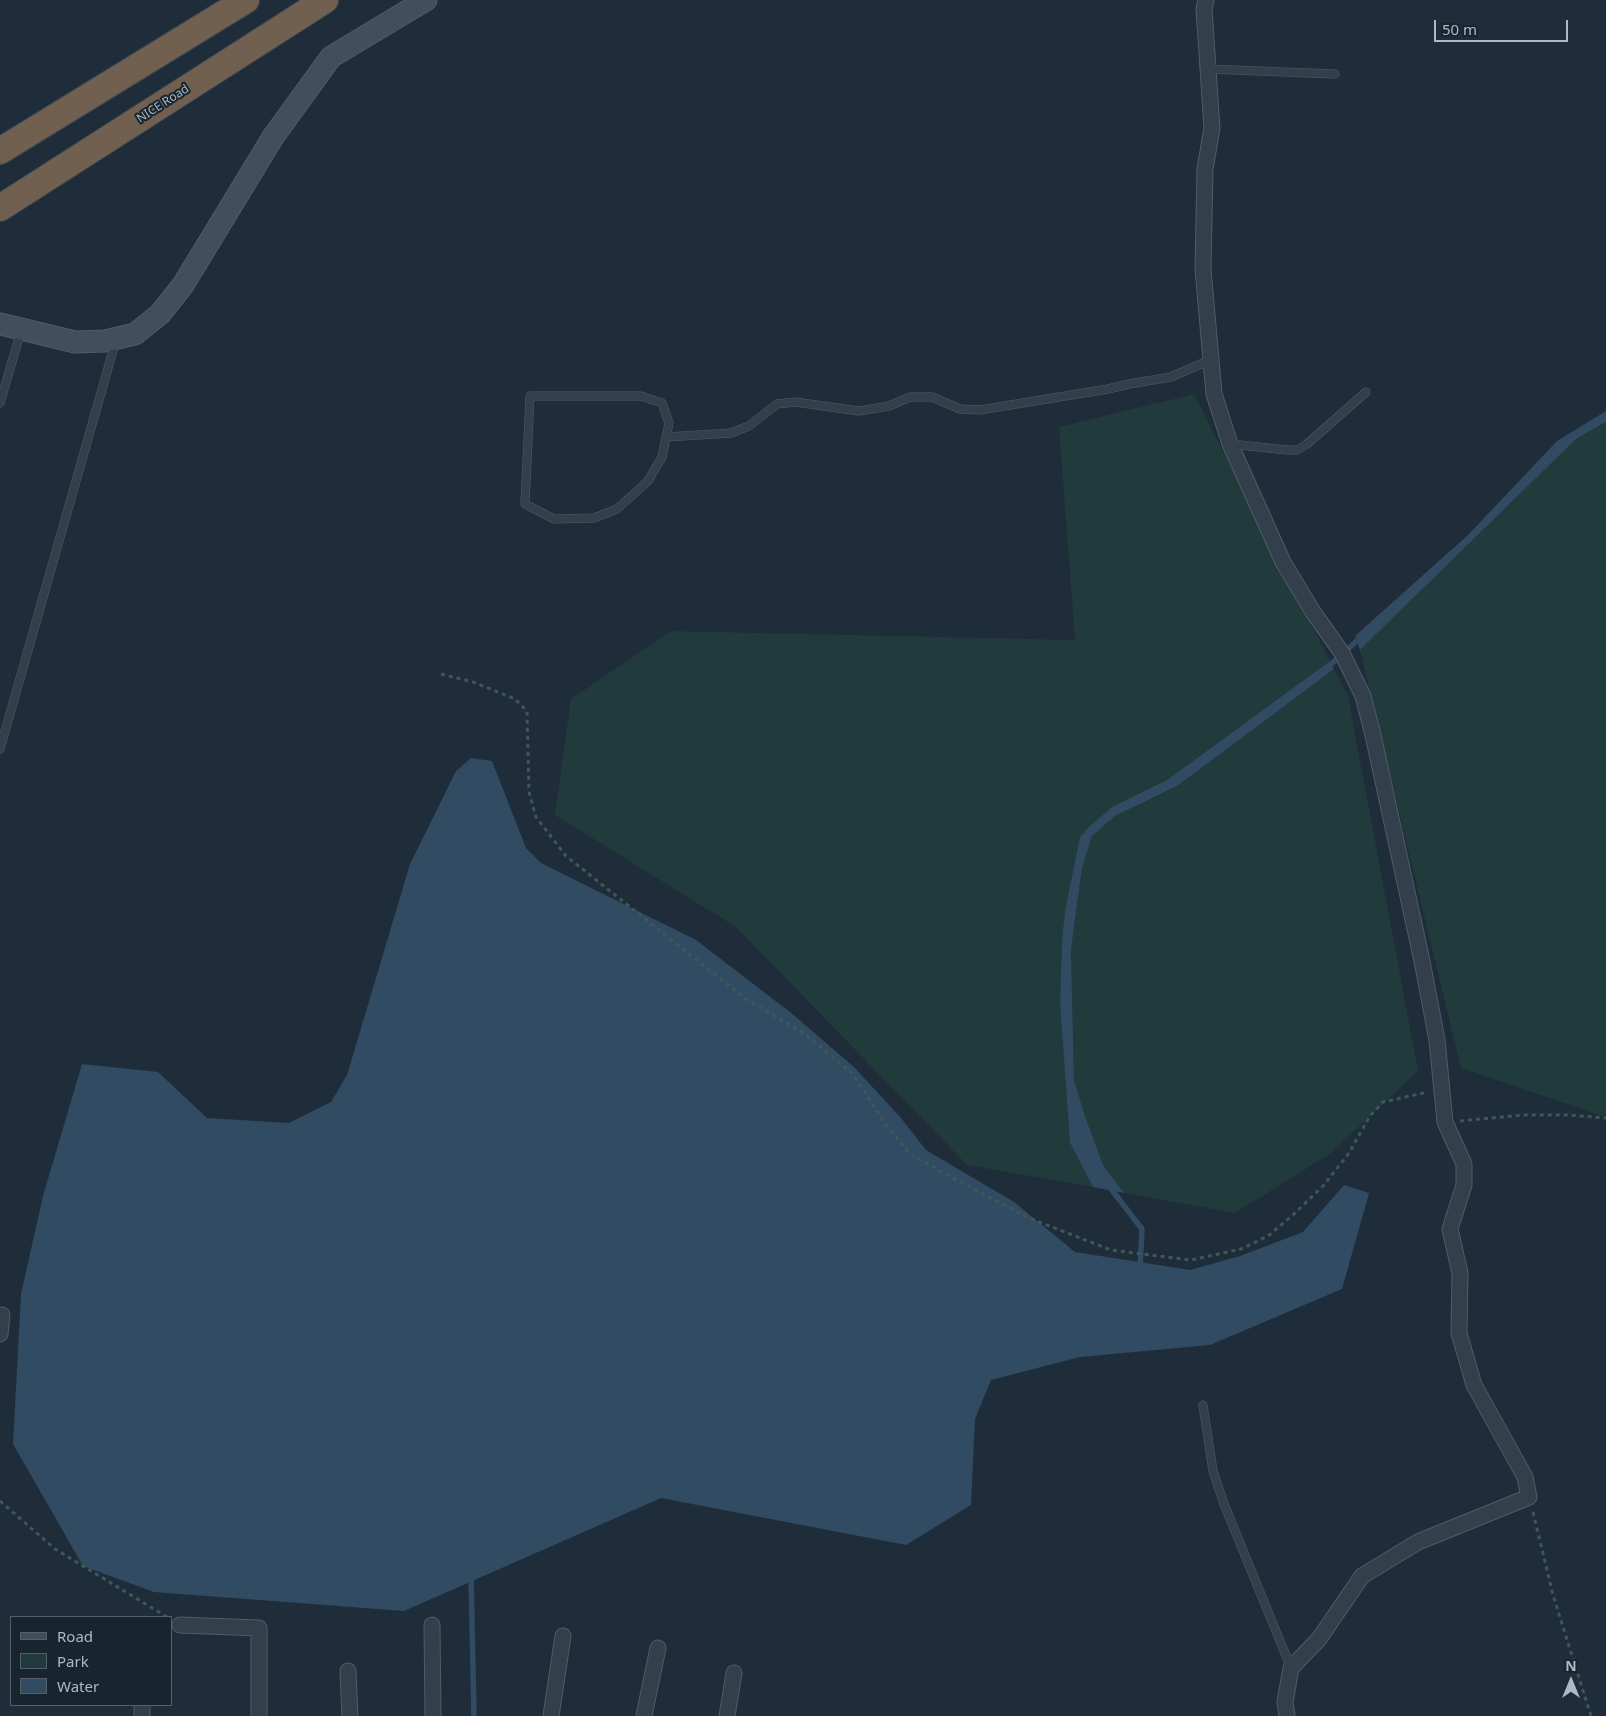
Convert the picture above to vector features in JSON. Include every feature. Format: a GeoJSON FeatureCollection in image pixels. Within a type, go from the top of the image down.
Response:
{"type":"FeatureCollection","features":[{"type":"Feature","properties":{"kind":"highway"},"geometry":{"type":"LineString","coordinates":[[0,151],[246,0]]}},
{"type":"Feature","properties":{"kind":"highway","name":"NICE Road"},"geometry":{"type":"LineString","coordinates":[[0,208],[325,0]]}},
{"type":"Feature","properties":{"kind":"street"},"geometry":{"type":"LineString","coordinates":[[0,324],[75,342],[105,341],[135,334],[160,314],[183,284],[272,137],[331,57],[426,0]]}},
{"type":"Feature","properties":{"kind":"street"},"geometry":{"type":"LineString","coordinates":[[1206,0],[1204,9],[1212,128],[1205,170],[1202,269],[1214,394],[1230,444],[1283,562],[1313,612],[1342,653],[1363,696],[1374,735],[1422,961],[1437,1044],[1445,1122],[1464,1164],[1464,1185],[1450,1228],[1460,1273],[1459,1333],[1474,1385],[1524,1477],[1529,1497],[1418,1542],[1362,1576],[1320,1638],[1291,1668],[1285,1702],[1287,1716]]}},
{"type":"Feature","properties":{"kind":"street"},"geometry":{"type":"LineString","coordinates":[[0,1334],[2,1315]]}},
{"type":"Feature","properties":{"kind":"street"},"geometry":{"type":"LineString","coordinates":[[174,1621],[259,1628],[259,1716]]}},
{"type":"Feature","properties":{"kind":"street"},"geometry":{"type":"LineString","coordinates":[[432,1626],[433,1716]]}},
{"type":"Feature","properties":{"kind":"street"},"geometry":{"type":"LineString","coordinates":[[551,1716],[563,1636]]}},
{"type":"Feature","properties":{"kind":"street"},"geometry":{"type":"LineString","coordinates":[[644,1716],[658,1648]]}},
{"type":"Feature","properties":{"kind":"street"},"geometry":{"type":"LineString","coordinates":[[348,1671],[350,1716]]}},
{"type":"Feature","properties":{"kind":"street"},"geometry":{"type":"LineString","coordinates":[[727,1716],[734,1673]]}},
{"type":"Feature","properties":{"kind":"lane"},"geometry":{"type":"LineString","coordinates":[[1207,69],[1335,74]]}},
{"type":"Feature","properties":{"kind":"lane"},"geometry":{"type":"LineString","coordinates":[[0,403],[21,329]]}},
{"type":"Feature","properties":{"kind":"lane"},"geometry":{"type":"LineString","coordinates":[[0,749],[116,338]]}},
{"type":"Feature","properties":{"kind":"lane"},"geometry":{"type":"LineString","coordinates":[[666,437],[731,433],[749,426],[777,404],[795,402],[859,411],[889,406],[910,397],[932,397],[960,408],[980,410],[1171,377],[1210,360]]}},
{"type":"Feature","properties":{"kind":"lane"},"geometry":{"type":"LineString","coordinates":[[1230,444],[1297,450],[1307,444],[1366,392]]}},
{"type":"Feature","properties":{"kind":"lane"},"geometry":{"type":"LineString","coordinates":[[530,396],[641,396],[662,403],[669,423],[666,437],[662,457],[648,481],[617,509],[594,518],[554,519],[524,504],[530,396]]}},
{"type":"Feature","properties":{"kind":"lane"},"geometry":{"type":"LineString","coordinates":[[1203,1405],[1213,1470],[1224,1504],[1291,1668]]}},
{"type":"Feature","properties":{"kind":"path"},"geometry":{"type":"LineString","coordinates":[[441,674],[473,682],[515,699],[527,712],[529,792],[536,817],[566,856],[746,1000],[804,1033],[853,1074],[886,1125],[910,1154],[1029,1218],[1111,1250],[1191,1260],[1241,1249],[1268,1236],[1318,1191],[1349,1153],[1370,1116],[1383,1102],[1428,1092]]}},
{"type":"Feature","properties":{"kind":"path"},"geometry":{"type":"LineString","coordinates":[[1445,1122],[1522,1115],[1568,1115],[1606,1118]]}},
{"type":"Feature","properties":{"kind":"path"},"geometry":{"type":"LineString","coordinates":[[1529,1497],[1553,1595],[1591,1716]]}},
{"type":"Feature","properties":{"kind":"path"},"geometry":{"type":"LineString","coordinates":[[0,1501],[55,1549],[166,1616]]}},
{"type":"Feature","properties":{"kind":"green space"},"geometry":{"type":"Polygon","coordinates":[[[1194,394],[1330,661],[1167,780],[1112,807],[1090,826],[1065,911],[1060,1003],[1070,1143],[1093,1187],[967,1165],[736,927],[555,815],[571,699],[671,631],[1075,640],[1059,427],[1194,394]]]}},
{"type":"Feature","properties":{"kind":"green space"},"geometry":{"type":"Polygon","coordinates":[[[1606,422],[1606,1117],[1461,1068],[1360,650],[1576,439],[1606,422]]]}},
{"type":"Feature","properties":{"kind":"green space"},"geometry":{"type":"Polygon","coordinates":[[[1334,669],[1348,696],[1418,1071],[1330,1154],[1235,1213],[1124,1193],[1103,1165],[1074,1080],[1071,950],[1082,868],[1092,835],[1115,816],[1177,786],[1334,669]]]}},
{"type":"Feature","properties":{"kind":"water"},"geometry":{"type":"Polygon","coordinates":[[[1606,411],[1606,422],[1576,439],[1360,650],[1355,636],[1468,535],[1557,441],[1606,411]]]}},
{"type":"Feature","properties":{"kind":"water"},"geometry":{"type":"Polygon","coordinates":[[[1330,661],[1334,669],[1177,786],[1115,816],[1092,836],[1082,868],[1071,950],[1074,1080],[1103,1165],[1124,1193],[1093,1187],[1070,1143],[1060,1003],[1065,911],[1080,837],[1112,807],[1167,780],[1330,661]]]}},
{"type":"Feature","properties":{"kind":"water"},"geometry":{"type":"Polygon","coordinates":[[[471,758],[492,761],[526,848],[541,863],[696,940],[790,1012],[854,1067],[901,1118],[926,1150],[1014,1202],[1075,1252],[1190,1270],[1240,1256],[1303,1232],[1344,1185],[1369,1193],[1342,1289],[1210,1345],[1080,1357],[991,1380],[975,1419],[971,1505],[906,1545],[661,1498],[404,1611],[154,1592],[83,1566],[13,1444],[21,1294],[43,1196],[82,1064],[158,1072],[207,1118],[289,1123],[331,1102],[347,1075],[410,864],[456,771],[471,758]]]}},
{"type":"Feature","properties":{"kind":"waterway"},"geometry":{"type":"LineString","coordinates":[[1327,668],[1361,637]]}},
{"type":"Feature","properties":{"kind":"waterway"},"geometry":{"type":"LineString","coordinates":[[1108,1185],[1142,1229],[1140,1269]]}},
{"type":"Feature","properties":{"kind":"waterway"},"geometry":{"type":"LineString","coordinates":[[471,1576],[474,1716]]}}]}
